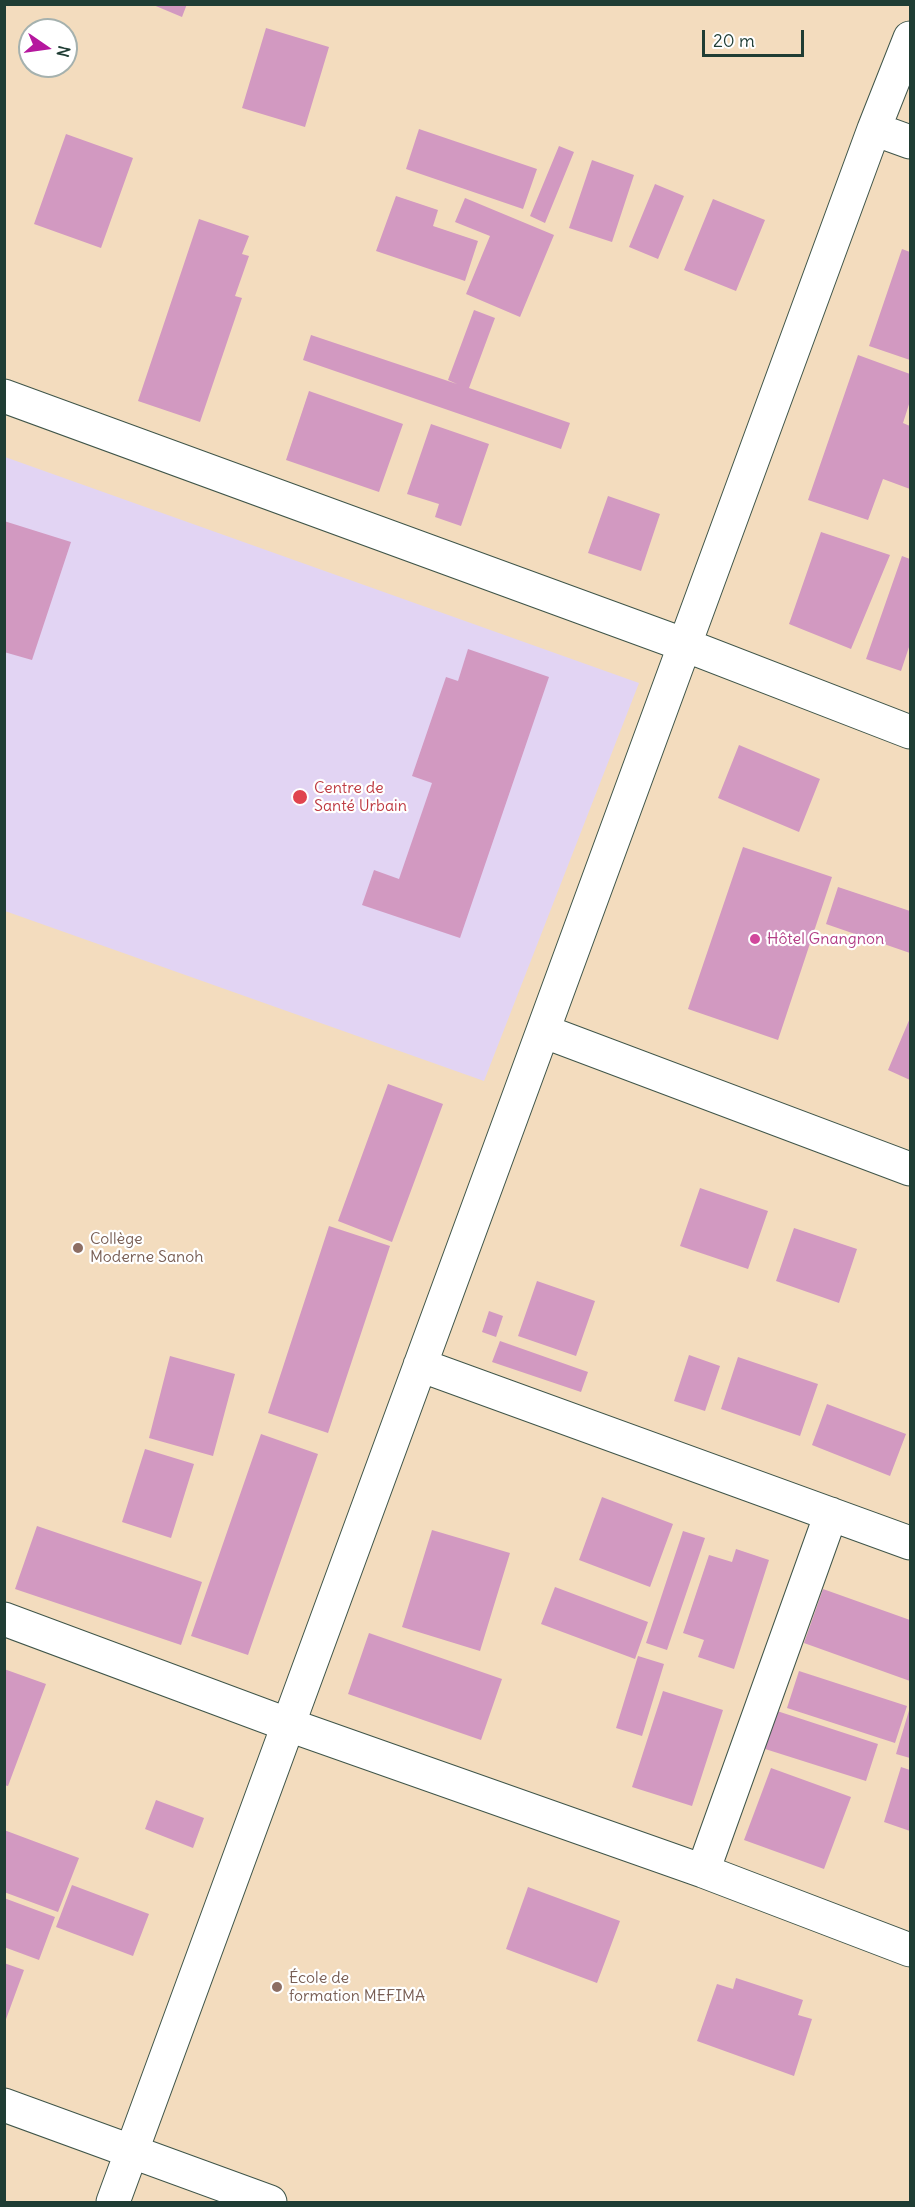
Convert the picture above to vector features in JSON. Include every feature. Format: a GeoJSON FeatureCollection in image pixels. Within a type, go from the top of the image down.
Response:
{"type":"FeatureCollection","features":[{"type":"Feature","properties":{"kind":"street"},"geometry":{"type":"LineString","coordinates":[[113,2202],[874,129],[910,38]]}},
{"type":"Feature","properties":{"kind":"street"},"geometry":{"type":"LineString","coordinates":[[874,129],[910,142]]}},
{"type":"Feature","properties":{"kind":"street"},"geometry":{"type":"LineString","coordinates":[[4,396],[685,645],[910,732]]}},
{"type":"Feature","properties":{"kind":"street"},"geometry":{"type":"LineString","coordinates":[[543,1031],[910,1169]]}},
{"type":"Feature","properties":{"kind":"street"},"geometry":{"type":"LineString","coordinates":[[420,1365],[910,1543]]}},
{"type":"Feature","properties":{"kind":"street"},"geometry":{"type":"LineString","coordinates":[[703,1871],[831,1514]]}},
{"type":"Feature","properties":{"kind":"street"},"geometry":{"type":"LineString","coordinates":[[4,1619],[289,1725],[703,1871],[910,1950]]}},
{"type":"Feature","properties":{"kind":"street"},"geometry":{"type":"LineString","coordinates":[[4,2105],[270,2202]]}},
{"type":"Feature","properties":{"kind":"shaded area","name":"Centre de Santé Urbain"},"geometry":{"type":"Polygon","coordinates":[[[5,457],[639,683],[484,1081],[5,911],[5,457]]]}},
{"type":"Feature","properties":{"kind":"building"},"geometry":{"type":"Polygon","coordinates":[[[151,4],[187,4],[182,17],[151,4]]]}},
{"type":"Feature","properties":{"kind":"building"},"geometry":{"type":"Polygon","coordinates":[[[266,28],[329,47],[305,127],[242,108],[266,28]]]}},
{"type":"Feature","properties":{"kind":"building"},"geometry":{"type":"Polygon","coordinates":[[[419,129],[537,169],[523,209],[406,169],[419,129]]]}},
{"type":"Feature","properties":{"kind":"building"},"geometry":{"type":"Polygon","coordinates":[[[66,134],[133,158],[101,248],[34,224],[66,134]]]}},
{"type":"Feature","properties":{"kind":"building"},"geometry":{"type":"Polygon","coordinates":[[[559,146],[574,152],[545,223],[530,216],[559,146]]]}},
{"type":"Feature","properties":{"kind":"building"},"geometry":{"type":"Polygon","coordinates":[[[592,160],[634,175],[612,242],[569,228],[592,160]]]}},
{"type":"Feature","properties":{"kind":"building"},"geometry":{"type":"Polygon","coordinates":[[[655,184],[684,196],[658,259],[629,247],[655,184]]]}},
{"type":"Feature","properties":{"kind":"building"},"geometry":{"type":"Polygon","coordinates":[[[396,196],[438,210],[433,226],[478,241],[465,281],[376,251],[396,196]]]}},
{"type":"Feature","properties":{"kind":"building"},"geometry":{"type":"Polygon","coordinates":[[[465,198],[554,235],[520,317],[466,294],[490,236],[455,222],[465,198]]]}},
{"type":"Feature","properties":{"kind":"building"},"geometry":{"type":"Polygon","coordinates":[[[713,199],[765,220],[736,291],[684,270],[713,199]]]}},
{"type":"Feature","properties":{"kind":"building"},"geometry":{"type":"Polygon","coordinates":[[[199,219],[249,236],[242,254],[249,256],[235,296],[242,298],[200,422],[138,401],[199,219]]]}},
{"type":"Feature","properties":{"kind":"building"},"geometry":{"type":"Polygon","coordinates":[[[902,249],[910,252],[910,360],[869,346],[902,249]]]}},
{"type":"Feature","properties":{"kind":"building"},"geometry":{"type":"Polygon","coordinates":[[[474,310],[495,318],[469,388],[570,423],[561,449],[303,360],[311,335],[457,384],[448,380],[474,310]]]}},
{"type":"Feature","properties":{"kind":"building"},"geometry":{"type":"Polygon","coordinates":[[[858,355],[910,374],[910,401],[903,423],[910,426],[910,489],[883,479],[868,520],[808,500],[858,355]]]}},
{"type":"Feature","properties":{"kind":"building"},"geometry":{"type":"Polygon","coordinates":[[[309,391],[403,424],[379,492],[286,460],[309,391]]]}},
{"type":"Feature","properties":{"kind":"building"},"geometry":{"type":"Polygon","coordinates":[[[431,424],[489,444],[461,526],[435,517],[439,504],[407,494],[431,424]]]}},
{"type":"Feature","properties":{"kind":"building"},"geometry":{"type":"Polygon","coordinates":[[[608,496],[660,514],[641,571],[588,553],[608,496]]]}},
{"type":"Feature","properties":{"kind":"building"},"geometry":{"type":"Polygon","coordinates":[[[4,521],[71,542],[32,660],[4,652],[4,521]]]}},
{"type":"Feature","properties":{"kind":"building"},"geometry":{"type":"Polygon","coordinates":[[[821,532],[890,555],[851,649],[789,624],[821,532]]]}},
{"type":"Feature","properties":{"kind":"building"},"geometry":{"type":"Polygon","coordinates":[[[902,556],[910,559],[910,644],[901,671],[866,659],[902,556]]]}},
{"type":"Feature","properties":{"kind":"building"},"geometry":{"type":"Polygon","coordinates":[[[468,649],[549,677],[460,938],[362,905],[374,870],[399,879],[432,783],[412,776],[446,677],[458,681],[468,649]]]}},
{"type":"Feature","properties":{"kind":"building"},"geometry":{"type":"Polygon","coordinates":[[[739,745],[820,779],[799,832],[718,798],[739,745]]]}},
{"type":"Feature","properties":{"kind":"building"},"geometry":{"type":"Polygon","coordinates":[[[743,847],[832,877],[778,1040],[688,1009],[743,847]]]}},
{"type":"Feature","properties":{"kind":"building"},"geometry":{"type":"Polygon","coordinates":[[[838,887],[910,911],[910,953],[826,924],[838,887]]]}},
{"type":"Feature","properties":{"kind":"building"},"geometry":{"type":"Polygon","coordinates":[[[910,1018],[910,1080],[888,1070],[910,1018]]]}},
{"type":"Feature","properties":{"kind":"building"},"geometry":{"type":"Polygon","coordinates":[[[388,1084],[443,1104],[392,1242],[338,1221],[388,1084]]]}},
{"type":"Feature","properties":{"kind":"building"},"geometry":{"type":"Polygon","coordinates":[[[700,1188],[768,1211],[748,1269],[680,1246],[700,1188]]]}},
{"type":"Feature","properties":{"kind":"building"},"geometry":{"type":"Polygon","coordinates":[[[329,1226],[390,1246],[328,1433],[268,1413],[329,1226]]]}},
{"type":"Feature","properties":{"kind":"building"},"geometry":{"type":"Polygon","coordinates":[[[794,1228],[857,1249],[839,1303],[776,1281],[794,1228]]]}},
{"type":"Feature","properties":{"kind":"building"},"geometry":{"type":"Polygon","coordinates":[[[537,1281],[595,1301],[576,1356],[518,1336],[537,1281]]]}},
{"type":"Feature","properties":{"kind":"building"},"geometry":{"type":"Polygon","coordinates":[[[489,1311],[503,1316],[496,1337],[482,1332],[489,1311]]]}},
{"type":"Feature","properties":{"kind":"building"},"geometry":{"type":"Polygon","coordinates":[[[500,1341],[588,1372],[581,1392],[492,1362],[500,1341]]]}},
{"type":"Feature","properties":{"kind":"building"},"geometry":{"type":"Polygon","coordinates":[[[689,1355],[720,1366],[705,1411],[674,1401],[689,1355]]]}},
{"type":"Feature","properties":{"kind":"building"},"geometry":{"type":"Polygon","coordinates":[[[170,1356],[235,1374],[213,1456],[149,1438],[170,1356]]]}},
{"type":"Feature","properties":{"kind":"building"},"geometry":{"type":"Polygon","coordinates":[[[738,1357],[818,1384],[800,1436],[721,1409],[738,1357]]]}},
{"type":"Feature","properties":{"kind":"building"},"geometry":{"type":"Polygon","coordinates":[[[827,1404],[906,1434],[890,1476],[812,1445],[827,1404]]]}},
{"type":"Feature","properties":{"kind":"building"},"geometry":{"type":"Polygon","coordinates":[[[261,1434],[318,1454],[248,1655],[191,1636],[261,1434]]]}},
{"type":"Feature","properties":{"kind":"building"},"geometry":{"type":"Polygon","coordinates":[[[145,1449],[194,1464],[171,1538],[122,1522],[145,1449]]]}},
{"type":"Feature","properties":{"kind":"building"},"geometry":{"type":"Polygon","coordinates":[[[602,1497],[673,1524],[650,1587],[579,1560],[602,1497]]]}},
{"type":"Feature","properties":{"kind":"building"},"geometry":{"type":"Polygon","coordinates":[[[37,1526],[202,1582],[181,1645],[15,1589],[37,1526]]]}},
{"type":"Feature","properties":{"kind":"building"},"geometry":{"type":"Polygon","coordinates":[[[432,1530],[510,1553],[480,1651],[402,1627],[432,1530]]]}},
{"type":"Feature","properties":{"kind":"building"},"geometry":{"type":"Polygon","coordinates":[[[683,1531],[705,1538],[667,1650],[646,1643],[683,1531]]]}},
{"type":"Feature","properties":{"kind":"building"},"geometry":{"type":"Polygon","coordinates":[[[736,1549],[769,1560],[734,1669],[698,1657],[704,1640],[683,1633],[709,1555],[732,1562],[736,1549]]]}},
{"type":"Feature","properties":{"kind":"building"},"geometry":{"type":"Polygon","coordinates":[[[555,1587],[648,1622],[635,1659],[541,1624],[555,1587]]]}},
{"type":"Feature","properties":{"kind":"building"},"geometry":{"type":"Polygon","coordinates":[[[823,1589],[910,1620],[910,1681],[804,1643],[823,1589]]]}},
{"type":"Feature","properties":{"kind":"building"},"geometry":{"type":"Polygon","coordinates":[[[369,1633],[502,1679],[481,1740],[348,1694],[369,1633]]]}},
{"type":"Feature","properties":{"kind":"building"},"geometry":{"type":"Polygon","coordinates":[[[638,1656],[664,1664],[642,1736],[616,1728],[638,1656]]]}},
{"type":"Feature","properties":{"kind":"building"},"geometry":{"type":"Polygon","coordinates":[[[4,1669],[46,1684],[8,1786],[4,1785],[4,1669]]]}},
{"type":"Feature","properties":{"kind":"building"},"geometry":{"type":"Polygon","coordinates":[[[799,1671],[907,1706],[895,1743],[787,1708],[799,1671]]]}},
{"type":"Feature","properties":{"kind":"building"},"geometry":{"type":"Polygon","coordinates":[[[663,1691],[723,1710],[692,1806],[632,1787],[663,1691]]]}},
{"type":"Feature","properties":{"kind":"building"},"geometry":{"type":"Polygon","coordinates":[[[910,1707],[910,1758],[896,1754],[910,1707]]]}},
{"type":"Feature","properties":{"kind":"building"},"geometry":{"type":"Polygon","coordinates":[[[774,1710],[878,1744],[866,1781],[762,1748],[774,1710]]]}},
{"type":"Feature","properties":{"kind":"building"},"geometry":{"type":"Polygon","coordinates":[[[901,1767],[910,1770],[910,1831],[884,1822],[901,1767]]]}},
{"type":"Feature","properties":{"kind":"building"},"geometry":{"type":"Polygon","coordinates":[[[771,1768],[851,1797],[824,1869],[744,1840],[771,1768]]]}},
{"type":"Feature","properties":{"kind":"building"},"geometry":{"type":"Polygon","coordinates":[[[156,1800],[204,1818],[193,1848],[145,1829],[156,1800]]]}},
{"type":"Feature","properties":{"kind":"building"},"geometry":{"type":"Polygon","coordinates":[[[4,1830],[79,1858],[58,1912],[4,1892],[4,1830]]]}},
{"type":"Feature","properties":{"kind":"building"},"geometry":{"type":"Polygon","coordinates":[[[72,1885],[149,1914],[133,1956],[56,1927],[72,1885]]]}},
{"type":"Feature","properties":{"kind":"building"},"geometry":{"type":"Polygon","coordinates":[[[528,1887],[620,1921],[597,1983],[506,1949],[528,1887]]]}},
{"type":"Feature","properties":{"kind":"building"},"geometry":{"type":"Polygon","coordinates":[[[4,1898],[55,1917],[39,1960],[4,1947],[4,1898]]]}},
{"type":"Feature","properties":{"kind":"building"},"geometry":{"type":"Polygon","coordinates":[[[4,1963],[24,1970],[5,2022],[4,2022],[4,1963]]]}},
{"type":"Feature","properties":{"kind":"building"},"geometry":{"type":"Polygon","coordinates":[[[736,1978],[803,2000],[798,2015],[812,2019],[794,2076],[697,2041],[717,1984],[733,1989],[736,1978]]]}},
{"type":"Feature","properties":{"kind":"place","name":"Centre de Santé Urbain"},"geometry":{"type":"Point","coordinates":[300,797]}},
{"type":"Feature","properties":{"kind":"place","name":"Hôtel Gnangnon"},"geometry":{"type":"Point","coordinates":[755,939]}},
{"type":"Feature","properties":{"kind":"place","name":"Collège Moderne Sanoh"},"geometry":{"type":"Point","coordinates":[78,1248]}},
{"type":"Feature","properties":{"kind":"place","name":"École de formation MEFIMA"},"geometry":{"type":"Point","coordinates":[277,1987]}}]}
